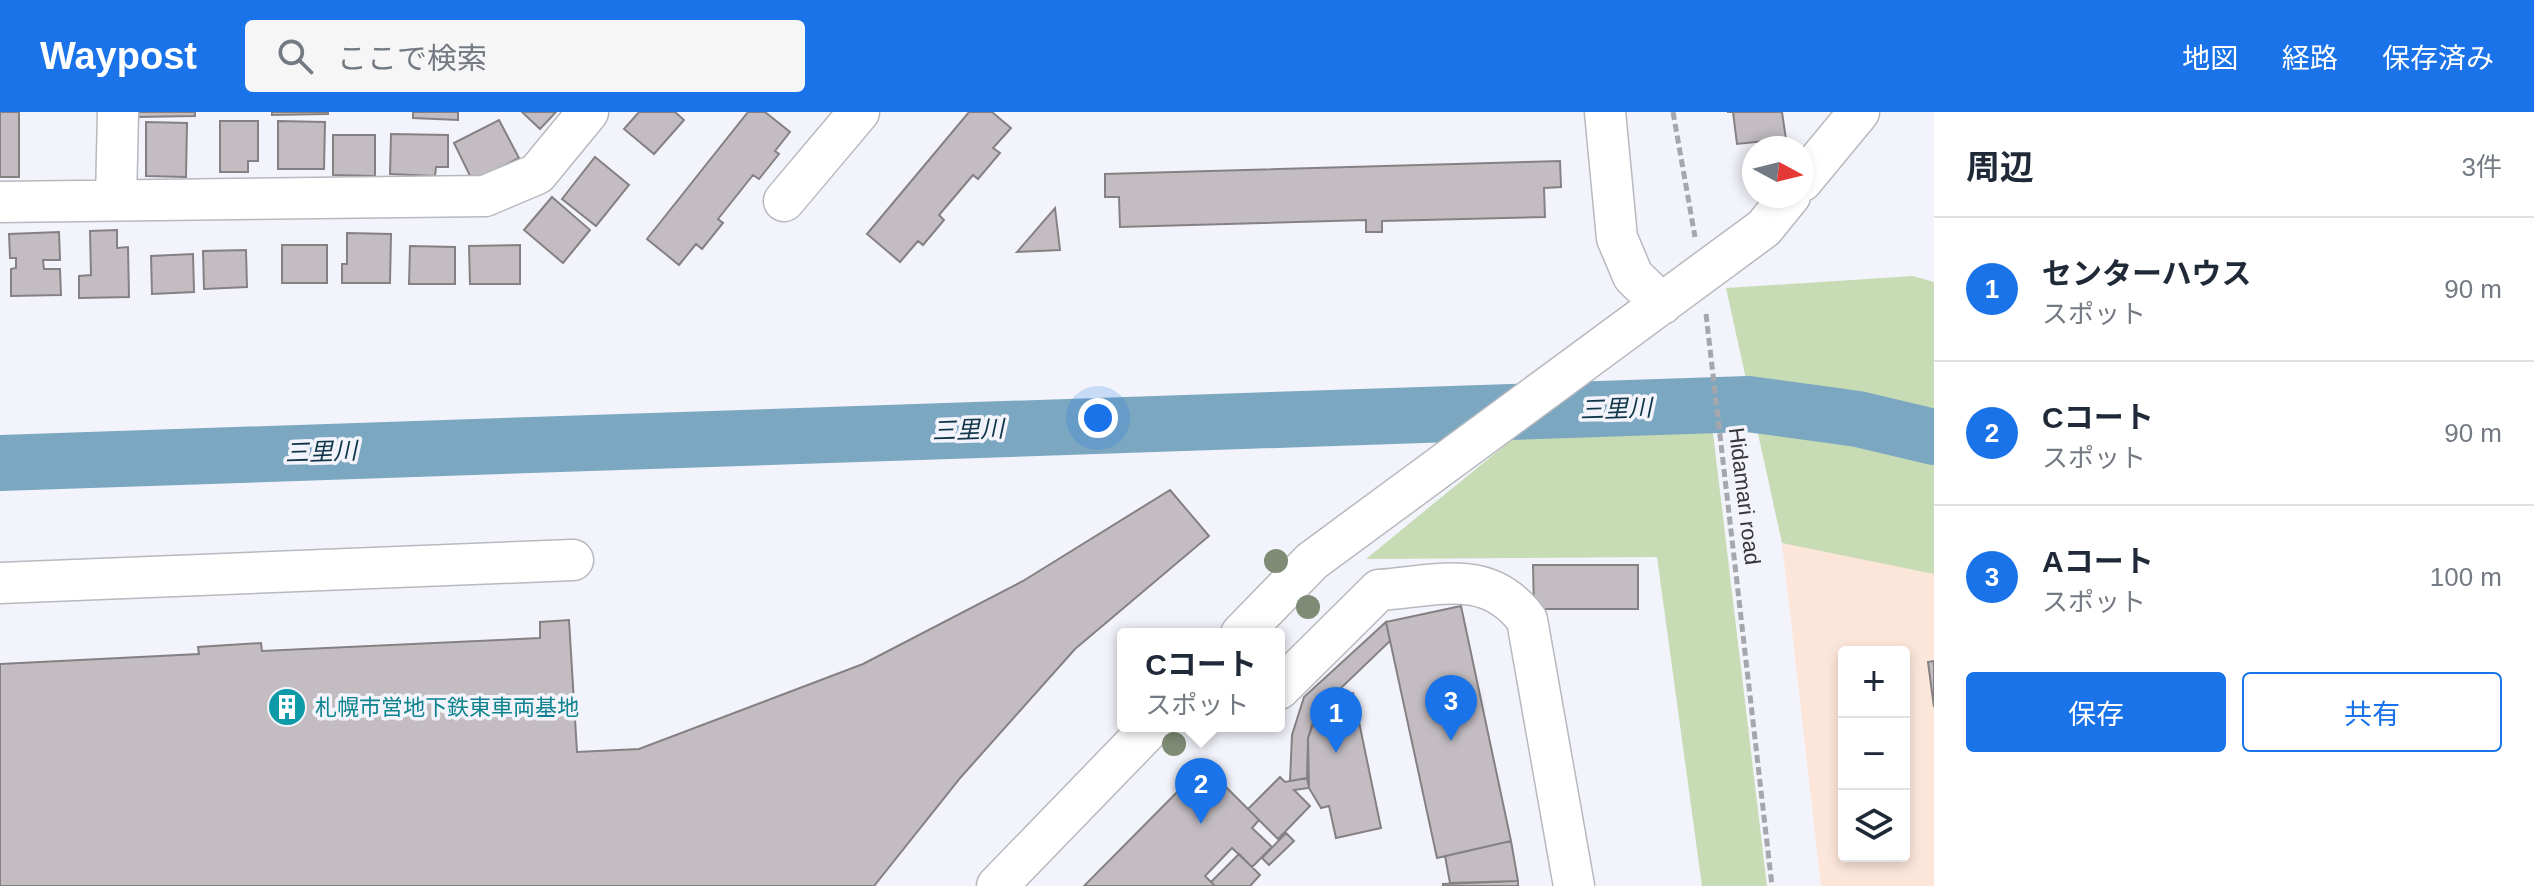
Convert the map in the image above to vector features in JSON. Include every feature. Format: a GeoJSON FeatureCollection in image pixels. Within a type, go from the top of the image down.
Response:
{"type":"FeatureCollection","features":[{"type":"Feature","properties":{"kind":"street"},"geometry":{"type":"LineString","coordinates":[[116,199],[118,112]]}},
{"type":"Feature","properties":{"kind":"street"},"geometry":{"type":"LineString","coordinates":[[0,202],[485,196],[537,174],[588,112]]}},
{"type":"Feature","properties":{"kind":"street"},"geometry":{"type":"LineString","coordinates":[[784,201],[859,112]]}},
{"type":"Feature","properties":{"kind":"street"},"geometry":{"type":"LineString","coordinates":[[1605,112],[1617,238],[1633,276],[1662,304]]}},
{"type":"Feature","properties":{"kind":"street"},"geometry":{"type":"LineString","coordinates":[[1814,166],[1859,112]]}},
{"type":"Feature","properties":{"kind":"street"},"geometry":{"type":"LineString","coordinates":[[1247,628],[1312,561],[1435,470],[1662,304],[1702,292],[1780,208]]}},
{"type":"Feature","properties":{"kind":"street"},"geometry":{"type":"LineString","coordinates":[[0,583],[573,560]]}},
{"type":"Feature","properties":{"kind":"street"},"geometry":{"type":"LineString","coordinates":[[1285,683],[1379,590],[1470,584],[1503,593],[1527,620],[1574,886]]}},
{"type":"Feature","properties":{"kind":"street"},"geometry":{"type":"LineString","coordinates":[[997,886],[1146,732]]}},
{"type":"Feature","properties":{"kind":"path","name":"Hidamari road"},"geometry":{"type":"LineString","coordinates":[[1673,112],[1687,179],[1739,575],[1772,886]]}},
{"type":"Feature","properties":{"kind":"shaded area"},"geometry":{"type":"Polygon","coordinates":[[[1782,543],[1934,564],[1934,886],[1821,886],[1782,543]]]}},
{"type":"Feature","properties":{"kind":"green space"},"geometry":{"type":"Polygon","coordinates":[[[1913,276],[1934,282],[1934,574],[1782,543],[1726,288],[1913,276]]]}},
{"type":"Feature","properties":{"kind":"green space"},"geometry":{"type":"Polygon","coordinates":[[[1711,416],[1767,886],[1702,886],[1657,557],[1366,559],[1532,423],[1711,416]]]}},
{"type":"Feature","properties":{"kind":"building"},"geometry":{"type":"Polygon","coordinates":[[[0,112],[19,112],[19,177],[0,177],[0,112]]]}},
{"type":"Feature","properties":{"kind":"building"},"geometry":{"type":"Polygon","coordinates":[[[138,112],[195,112],[195,116],[138,117],[138,112]]]}},
{"type":"Feature","properties":{"kind":"building"},"geometry":{"type":"Polygon","coordinates":[[[272,112],[328,112],[328,114],[272,115],[272,112]]]}},
{"type":"Feature","properties":{"kind":"building"},"geometry":{"type":"Polygon","coordinates":[[[413,112],[458,112],[458,120],[413,118],[413,112]]]}},
{"type":"Feature","properties":{"kind":"building"},"geometry":{"type":"Polygon","coordinates":[[[522,112],[556,112],[540,129],[522,112]]]}},
{"type":"Feature","properties":{"kind":"building"},"geometry":{"type":"Polygon","coordinates":[[[639,112],[675,112],[684,120],[654,154],[624,129],[639,112]]]}},
{"type":"Feature","properties":{"kind":"building"},"geometry":{"type":"Polygon","coordinates":[[[748,112],[765,112],[790,132],[775,151],[779,154],[759,179],[753,175],[718,219],[723,223],[702,249],[696,244],[679,265],[647,239],[748,112]]]}},
{"type":"Feature","properties":{"kind":"building"},"geometry":{"type":"Polygon","coordinates":[[[969,112],[992,112],[1011,128],[993,148],[1000,153],[978,179],[973,175],[939,215],[944,220],[923,245],[918,241],[900,262],[867,234],[969,112]]]}},
{"type":"Feature","properties":{"kind":"building"},"geometry":{"type":"Polygon","coordinates":[[[1733,112],[1782,112],[1786,136],[1742,136],[1742,143],[1737,144],[1733,112]]]}},
{"type":"Feature","properties":{"kind":"building"},"geometry":{"type":"Polygon","coordinates":[[[499,120],[519,158],[473,182],[454,143],[499,120]]]}},
{"type":"Feature","properties":{"kind":"building"},"geometry":{"type":"Polygon","coordinates":[[[220,121],[258,121],[258,161],[248,161],[248,172],[220,172],[220,121]]]}},
{"type":"Feature","properties":{"kind":"building"},"geometry":{"type":"Polygon","coordinates":[[[278,121],[325,122],[324,169],[278,169],[278,121]]]}},
{"type":"Feature","properties":{"kind":"building"},"geometry":{"type":"Polygon","coordinates":[[[146,122],[187,123],[186,177],[146,176],[146,122]]]}},
{"type":"Feature","properties":{"kind":"building"},"geometry":{"type":"Polygon","coordinates":[[[391,134],[448,135],[448,167],[436,167],[435,176],[390,174],[391,134]]]}},
{"type":"Feature","properties":{"kind":"building"},"geometry":{"type":"Polygon","coordinates":[[[333,135],[375,135],[375,176],[333,175],[333,135]]]}},
{"type":"Feature","properties":{"kind":"building"},"geometry":{"type":"Polygon","coordinates":[[[595,157],[629,185],[596,226],[562,199],[595,157]]]}},
{"type":"Feature","properties":{"kind":"building"},"geometry":{"type":"Polygon","coordinates":[[[1560,161],[1561,187],[1544,188],[1545,217],[1382,221],[1382,232],[1366,232],[1366,220],[1120,227],[1119,197],[1105,197],[1105,174],[1560,161]]]}},
{"type":"Feature","properties":{"kind":"building"},"geometry":{"type":"Polygon","coordinates":[[[552,197],[590,230],[563,263],[524,230],[552,197]]]}},
{"type":"Feature","properties":{"kind":"building"},"geometry":{"type":"Polygon","coordinates":[[[1055,208],[1060,250],[1017,252],[1055,208]]]}},
{"type":"Feature","properties":{"kind":"building"},"geometry":{"type":"Polygon","coordinates":[[[117,230],[117,248],[128,247],[129,297],[79,298],[79,276],[91,275],[90,231],[117,230]]]}},
{"type":"Feature","properties":{"kind":"building"},"geometry":{"type":"Polygon","coordinates":[[[59,232],[60,260],[43,260],[44,269],[60,269],[61,295],[11,296],[11,269],[16,268],[16,258],[10,258],[9,234],[59,232]]]}},
{"type":"Feature","properties":{"kind":"building"},"geometry":{"type":"Polygon","coordinates":[[[347,233],[391,234],[390,283],[342,283],[342,264],[347,264],[347,233]]]}},
{"type":"Feature","properties":{"kind":"building"},"geometry":{"type":"Polygon","coordinates":[[[282,245],[327,245],[327,283],[282,283],[282,245]]]}},
{"type":"Feature","properties":{"kind":"building"},"geometry":{"type":"Polygon","coordinates":[[[520,245],[520,284],[470,284],[469,246],[520,245]]]}},
{"type":"Feature","properties":{"kind":"building"},"geometry":{"type":"Polygon","coordinates":[[[410,246],[455,247],[455,284],[409,284],[410,246]]]}},
{"type":"Feature","properties":{"kind":"building"},"geometry":{"type":"Polygon","coordinates":[[[246,250],[247,287],[204,289],[203,251],[246,250]]]}},
{"type":"Feature","properties":{"kind":"building"},"geometry":{"type":"Polygon","coordinates":[[[193,254],[194,292],[152,294],[151,256],[193,254]]]}},
{"type":"Feature","properties":{"kind":"building","name":"札幌市営地下鉄東車両基地"},"geometry":{"type":"Polygon","coordinates":[[[1170,490],[1209,536],[1075,649],[961,777],[874,886],[0,886],[0,664],[199,654],[198,647],[261,643],[262,651],[540,638],[540,622],[569,620],[577,752],[639,749],[863,664],[1023,581],[1170,490]]]}},
{"type":"Feature","properties":{"kind":"building"},"geometry":{"type":"Polygon","coordinates":[[[1533,565],[1638,565],[1638,609],[1534,609],[1533,565]]]}},
{"type":"Feature","properties":{"kind":"building"},"geometry":{"type":"Polygon","coordinates":[[[1461,606],[1511,841],[1437,858],[1386,622],[1461,606]]]}},
{"type":"Feature","properties":{"kind":"building"},"geometry":{"type":"Polygon","coordinates":[[[1386,622],[1390,641],[1316,712],[1308,738],[1307,778],[1290,781],[1292,735],[1304,697],[1386,622]]]}},
{"type":"Feature","properties":{"kind":"building"},"geometry":{"type":"Polygon","coordinates":[[[1934,661],[1934,707],[1928,662],[1934,661]]]}},
{"type":"Feature","properties":{"kind":"building"},"geometry":{"type":"Polygon","coordinates":[[[1353,693],[1381,828],[1336,838],[1329,806],[1321,808],[1309,788],[1308,738],[1322,702],[1353,693]]]}},
{"type":"Feature","properties":{"kind":"building"},"geometry":{"type":"Polygon","coordinates":[[[1204,765],[1259,820],[1252,828],[1272,847],[1252,867],[1232,848],[1205,876],[1215,886],[1084,886],[1204,765]]]}},
{"type":"Feature","properties":{"kind":"building"},"geometry":{"type":"Polygon","coordinates":[[[1280,777],[1285,782],[1307,778],[1309,788],[1294,790],[1310,806],[1278,839],[1248,809],[1280,777]]]}},
{"type":"Feature","properties":{"kind":"building"},"geometry":{"type":"Polygon","coordinates":[[[1286,833],[1294,841],[1269,865],[1262,858],[1286,833]]]}},
{"type":"Feature","properties":{"kind":"building"},"geometry":{"type":"Polygon","coordinates":[[[1511,841],[1518,881],[1450,883],[1445,856],[1511,841]]]}},
{"type":"Feature","properties":{"kind":"building"},"geometry":{"type":"Polygon","coordinates":[[[1239,854],[1260,875],[1250,886],[1215,886],[1211,882],[1239,854]]]}},
{"type":"Feature","properties":{"kind":"building"},"geometry":{"type":"Polygon","coordinates":[[[1518,881],[1518,886],[1443,886],[1443,884],[1518,881]]]}},
{"type":"Feature","properties":{"kind":"waterway","name":"三里川"},"geometry":{"type":"LineString","coordinates":[[0,463],[1748,404],[1858,419],[1934,437]]}},
{"type":"Feature","properties":{"kind":"place","name":"札幌市営地下鉄東車両基地"},"geometry":{"type":"Point","coordinates":[287,707]}},
{"type":"Feature","properties":{"kind":"place","name":"Aコート"},"geometry":{"type":"Point","coordinates":[1451,741]}},
{"type":"Feature","properties":{"kind":"place","name":"センターハウス"},"geometry":{"type":"Point","coordinates":[1336,753]}},
{"type":"Feature","properties":{"kind":"place","name":"Cコート"},"geometry":{"type":"Point","coordinates":[1201,824]}}]}
